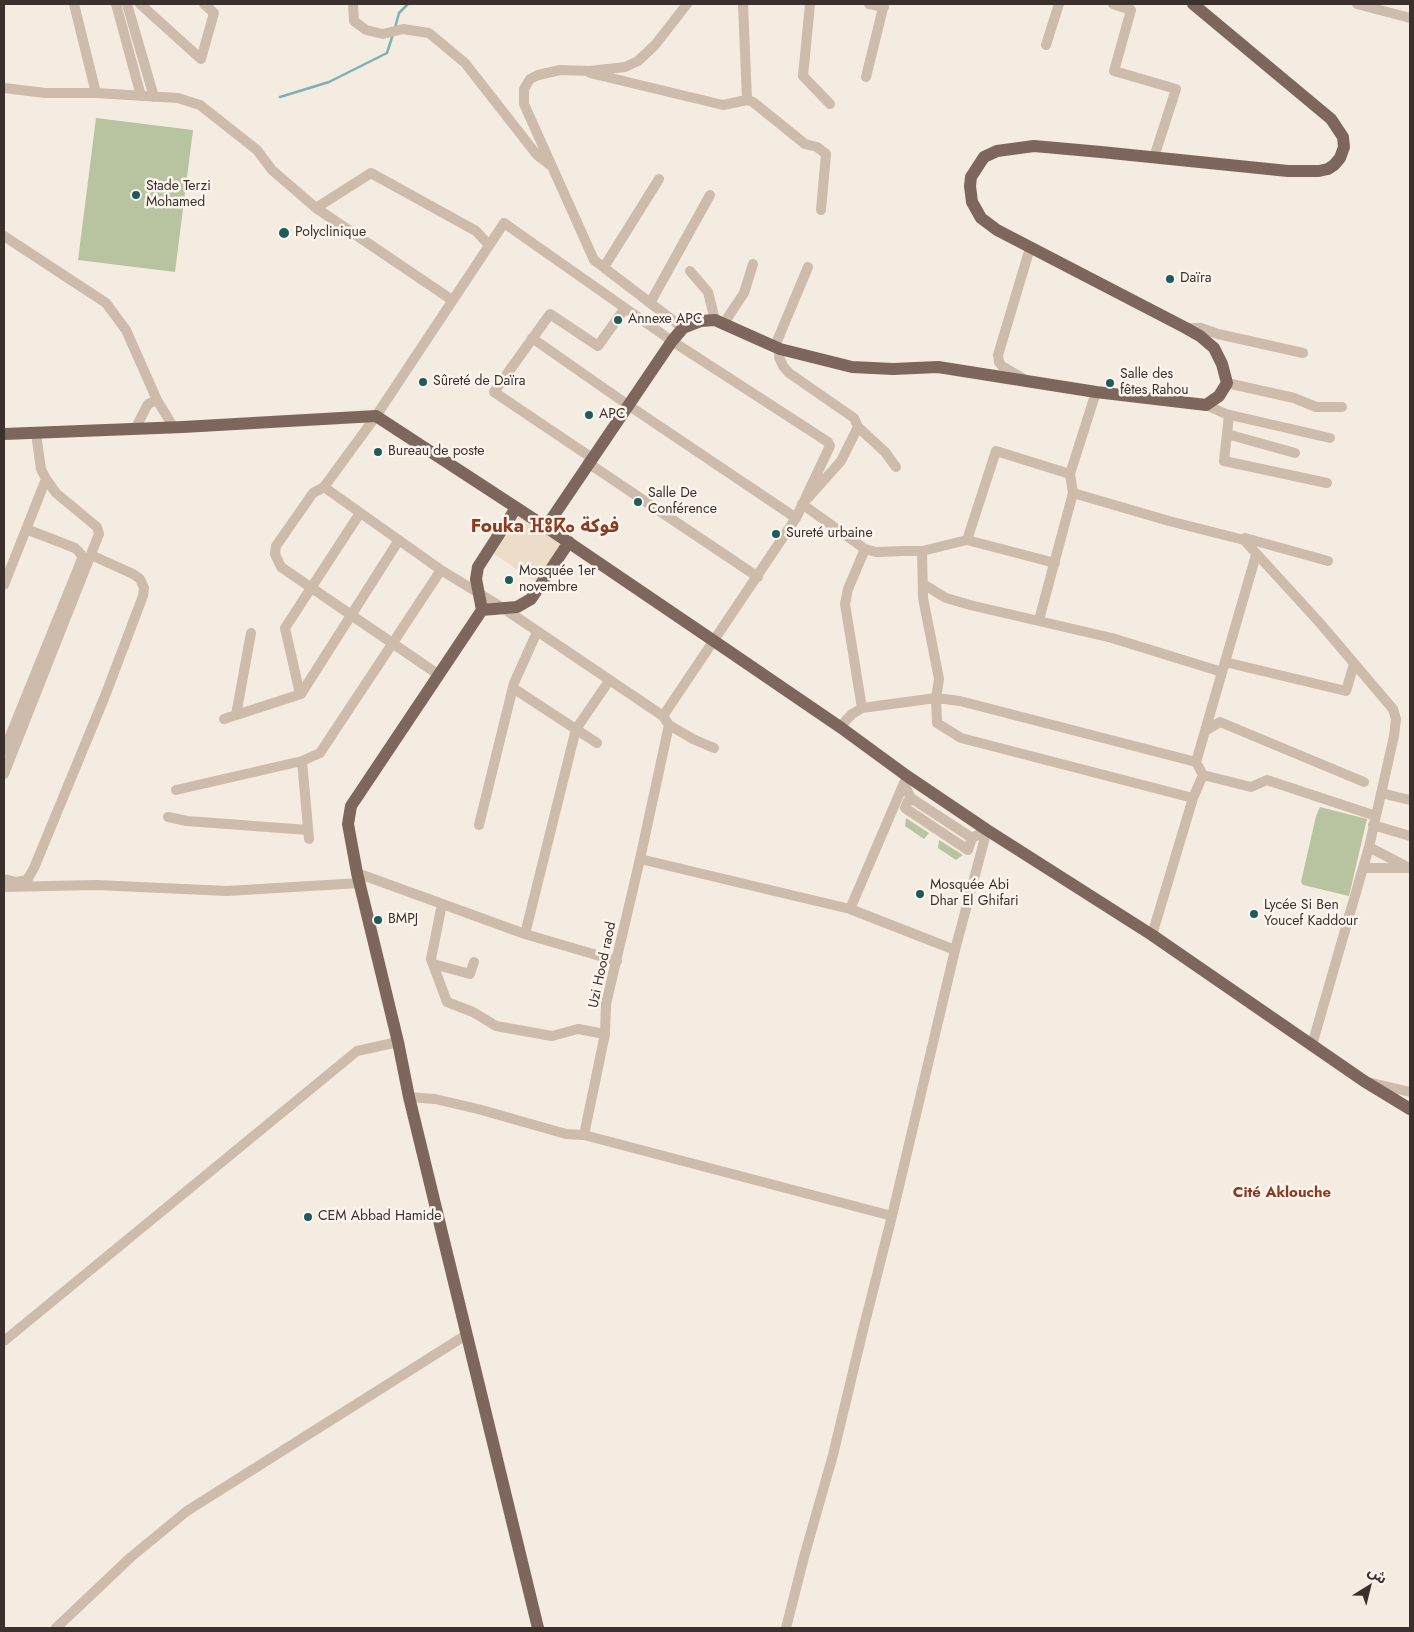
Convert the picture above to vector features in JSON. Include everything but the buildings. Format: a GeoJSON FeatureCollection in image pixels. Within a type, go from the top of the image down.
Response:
{"type":"FeatureCollection","features":[{"type":"Feature","properties":{"kind":"main road"},"geometry":{"type":"LineString","coordinates":[[546,527],[672,341],[683,328],[701,321],[719,321],[778,347],[852,367],[893,369],[938,367],[1096,392],[1206,405],[1219,396],[1227,383],[1222,364],[1214,348],[1200,336],[997,230],[981,218],[972,202],[970,186],[971,177],[984,157],[997,150],[1034,146],[1304,172],[1328,169],[1340,158],[1344,147],[1343,137],[1331,119],[1193,4]]}},
{"type":"Feature","properties":{"kind":"main road"},"geometry":{"type":"LineString","coordinates":[[4,434],[174,428],[376,416],[569,542],[840,727],[906,780],[1152,935],[1364,1081],[1410,1109]]}},
{"type":"Feature","properties":{"kind":"main road"},"geometry":{"type":"LineString","coordinates":[[516,508],[478,567],[476,579],[482,610],[351,806],[348,824],[358,878],[398,1042],[409,1097],[538,1628]]}},
{"type":"Feature","properties":{"kind":"main road"},"geometry":{"type":"LineString","coordinates":[[482,610],[517,607],[531,599],[569,542]]}},
{"type":"Feature","properties":{"kind":"street"},"geometry":{"type":"LineString","coordinates":[[74,4],[96,93]]}},
{"type":"Feature","properties":{"kind":"street"},"geometry":{"type":"LineString","coordinates":[[116,4],[141,96]]}},
{"type":"Feature","properties":{"kind":"street"},"geometry":{"type":"LineString","coordinates":[[127,4],[154,96]]}},
{"type":"Feature","properties":{"kind":"street"},"geometry":{"type":"LineString","coordinates":[[140,4],[202,58],[214,13],[206,4]]}},
{"type":"Feature","properties":{"kind":"street"},"geometry":{"type":"LineString","coordinates":[[353,4],[354,21],[366,30],[383,34],[403,29],[429,33],[464,63],[537,155],[552,166]]}},
{"type":"Feature","properties":{"kind":"street"},"geometry":{"type":"LineString","coordinates":[[683,328],[594,260],[524,104],[524,89],[530,79],[538,75],[560,70],[625,67],[638,61],[656,45],[688,4]]}},
{"type":"Feature","properties":{"kind":"street"},"geometry":{"type":"LineString","coordinates":[[743,4],[747,100]]}},
{"type":"Feature","properties":{"kind":"street"},"geometry":{"type":"LineString","coordinates":[[810,4],[803,76],[830,104]]}},
{"type":"Feature","properties":{"kind":"street"},"geometry":{"type":"LineString","coordinates":[[866,77],[884,6],[868,4]]}},
{"type":"Feature","properties":{"kind":"street"},"geometry":{"type":"LineString","coordinates":[[1046,45],[1059,4]]}},
{"type":"Feature","properties":{"kind":"street"},"geometry":{"type":"LineString","coordinates":[[1114,4],[1131,10],[1114,71],[1176,89],[1156,151]]}},
{"type":"Feature","properties":{"kind":"street"},"geometry":{"type":"LineString","coordinates":[[1357,4],[1410,18]]}},
{"type":"Feature","properties":{"kind":"street"},"geometry":{"type":"LineString","coordinates":[[579,70],[723,105],[747,100],[763,109],[806,144],[817,147],[826,154],[821,210]]}},
{"type":"Feature","properties":{"kind":"street"},"geometry":{"type":"LineString","coordinates":[[4,88],[45,92],[178,98],[200,105],[257,150],[272,170],[316,208],[452,300]]}},
{"type":"Feature","properties":{"kind":"street"},"geometry":{"type":"LineString","coordinates":[[316,208],[371,173],[476,232],[489,245]]}},
{"type":"Feature","properties":{"kind":"street"},"geometry":{"type":"LineString","coordinates":[[604,268],[660,179]]}},
{"type":"Feature","properties":{"kind":"street"},"geometry":{"type":"LineString","coordinates":[[650,303],[710,195]]}},
{"type":"Feature","properties":{"kind":"street"},"geometry":{"type":"LineString","coordinates":[[439,675],[281,567],[274,554],[276,546],[313,493],[324,488],[376,416],[504,223],[672,341]]}},
{"type":"Feature","properties":{"kind":"street"},"geometry":{"type":"LineString","coordinates":[[4,236],[106,302],[126,330],[157,400],[174,428]]}},
{"type":"Feature","properties":{"kind":"street"},"geometry":{"type":"LineString","coordinates":[[1027,381],[1002,366],[998,355],[1030,248]]}},
{"type":"Feature","properties":{"kind":"street"},"geometry":{"type":"LineString","coordinates":[[690,271],[708,292],[719,321],[744,293],[753,264]]}},
{"type":"Feature","properties":{"kind":"street"},"geometry":{"type":"LineString","coordinates":[[808,267],[778,347],[779,357],[789,373],[854,418],[858,427],[884,452],[896,467]]}},
{"type":"Feature","properties":{"kind":"street"},"geometry":{"type":"LineString","coordinates":[[626,308],[598,346],[550,314],[494,392],[758,577]]}},
{"type":"Feature","properties":{"kind":"street"},"geometry":{"type":"LineString","coordinates":[[1186,328],[1201,328],[1218,334],[1303,353]]}},
{"type":"Feature","properties":{"kind":"street"},"geometry":{"type":"LineString","coordinates":[[532,338],[796,518]]}},
{"type":"Feature","properties":{"kind":"street","name":"Uzi Hood raod"},"geometry":{"type":"LineString","coordinates":[[584,1135],[605,1034],[606,1004],[640,859],[666,721],[714,641],[796,518],[830,446],[828,442],[672,341]]}},
{"type":"Feature","properties":{"kind":"street"},"geometry":{"type":"LineString","coordinates":[[1227,383],[1294,398],[1316,407],[1342,407]]}},
{"type":"Feature","properties":{"kind":"street"},"geometry":{"type":"LineString","coordinates":[[1039,620],[1074,493],[1070,474],[1096,392]]}},
{"type":"Feature","properties":{"kind":"street"},"geometry":{"type":"LineString","coordinates":[[136,429],[148,404],[157,400]]}},
{"type":"Feature","properties":{"kind":"street"},"geometry":{"type":"LineString","coordinates":[[1206,405],[1229,415],[1330,438]]}},
{"type":"Feature","properties":{"kind":"street"},"geometry":{"type":"LineString","coordinates":[[1229,415],[1224,461],[1327,483]]}},
{"type":"Feature","properties":{"kind":"street"},"geometry":{"type":"LineString","coordinates":[[858,427],[841,461],[821,486],[802,504],[865,549],[876,552],[904,550],[922,552],[967,540],[1054,563]]}},
{"type":"Feature","properties":{"kind":"street"},"geometry":{"type":"LineString","coordinates":[[4,774],[99,534],[97,527],[56,493],[46,479],[42,469],[36,433]]}},
{"type":"Feature","properties":{"kind":"street"},"geometry":{"type":"LineString","coordinates":[[1227,434],[1295,452]]}},
{"type":"Feature","properties":{"kind":"street"},"geometry":{"type":"LineString","coordinates":[[967,540],[996,451],[1070,474]]}},
{"type":"Feature","properties":{"kind":"street"},"geometry":{"type":"LineString","coordinates":[[4,585],[46,479]]}},
{"type":"Feature","properties":{"kind":"street"},"geometry":{"type":"LineString","coordinates":[[324,488],[441,570],[503,608],[666,721],[693,739],[714,748]]}},
{"type":"Feature","properties":{"kind":"street"},"geometry":{"type":"LineString","coordinates":[[1074,493],[1134,511],[1328,560]]}},
{"type":"Feature","properties":{"kind":"street"},"geometry":{"type":"LineString","coordinates":[[300,694],[285,628],[313,588],[360,513]]}},
{"type":"Feature","properties":{"kind":"street"},"geometry":{"type":"LineString","coordinates":[[4,751],[82,559],[81,554],[75,548],[26,529]]}},
{"type":"Feature","properties":{"kind":"street"},"geometry":{"type":"LineString","coordinates":[[224,719],[300,694],[399,540]]}},
{"type":"Feature","properties":{"kind":"street"},"geometry":{"type":"LineString","coordinates":[[1244,540],[1319,622],[1389,704],[1393,709],[1396,719],[1363,868],[1312,1045]]}},
{"type":"Feature","properties":{"kind":"street"},"geometry":{"type":"LineString","coordinates":[[862,708],[845,604],[848,588],[865,549]]}},
{"type":"Feature","properties":{"kind":"street"},"geometry":{"type":"LineString","coordinates":[[922,552],[923,598],[939,679],[936,698],[938,723],[960,738],[1193,798]]}},
{"type":"Feature","properties":{"kind":"street"},"geometry":{"type":"LineString","coordinates":[[4,879],[16,882],[27,880],[34,868],[105,696],[143,596],[144,588],[140,579],[91,555]]}},
{"type":"Feature","properties":{"kind":"street"},"geometry":{"type":"LineString","coordinates":[[1256,555],[1196,762],[1203,775],[1251,787],[1266,780],[1374,820],[1410,836]]}},
{"type":"Feature","properties":{"kind":"street"},"geometry":{"type":"LineString","coordinates":[[176,790],[302,761],[320,753],[441,570]]}},
{"type":"Feature","properties":{"kind":"street"},"geometry":{"type":"LineString","coordinates":[[923,584],[946,598],[1112,638],[1222,672]]}},
{"type":"Feature","properties":{"kind":"street"},"geometry":{"type":"LineString","coordinates":[[479,825],[513,688],[536,632]]}},
{"type":"Feature","properties":{"kind":"street"},"geometry":{"type":"LineString","coordinates":[[236,715],[251,633]]}},
{"type":"Feature","properties":{"kind":"street"},"geometry":{"type":"LineString","coordinates":[[1225,662],[1346,691],[1354,664]]}},
{"type":"Feature","properties":{"kind":"street"},"geometry":{"type":"LineString","coordinates":[[525,934],[576,730],[609,681]]}},
{"type":"Feature","properties":{"kind":"street"},"geometry":{"type":"LineString","coordinates":[[513,688],[597,743]]}},
{"type":"Feature","properties":{"kind":"street"},"geometry":{"type":"LineString","coordinates":[[840,727],[852,714],[862,708],[936,698],[960,701],[1196,762]]}},
{"type":"Feature","properties":{"kind":"street"},"geometry":{"type":"LineString","coordinates":[[1206,731],[1220,722],[1364,782]]}},
{"type":"Feature","properties":{"kind":"street"},"geometry":{"type":"LineString","coordinates":[[168,817],[188,821],[309,834],[302,761]]}},
{"type":"Feature","properties":{"kind":"street"},"geometry":{"type":"LineString","coordinates":[[1152,935],[1193,798],[1203,775]]}},
{"type":"Feature","properties":{"kind":"street"},"geometry":{"type":"LineString","coordinates":[[850,909],[906,780]]}},
{"type":"Feature","properties":{"kind":"street"},"geometry":{"type":"LineString","coordinates":[[906,780],[911,798],[905,808],[968,850],[972,838],[987,830]]}},
{"type":"Feature","properties":{"kind":"street"},"geometry":{"type":"LineString","coordinates":[[1381,793],[1410,800]]}},
{"type":"Feature","properties":{"kind":"street"},"geometry":{"type":"LineString","coordinates":[[786,1628],[833,1455],[955,950],[987,830]]}},
{"type":"Feature","properties":{"kind":"street"},"geometry":{"type":"LineString","coordinates":[[1368,847],[1410,868]]}},
{"type":"Feature","properties":{"kind":"street"},"geometry":{"type":"LineString","coordinates":[[640,859],[850,909],[955,950]]}},
{"type":"Feature","properties":{"kind":"street"},"geometry":{"type":"LineString","coordinates":[[1363,868],[1410,868]]}},
{"type":"Feature","properties":{"kind":"street"},"geometry":{"type":"LineString","coordinates":[[4,887],[96,885],[227,891],[358,878],[442,904],[525,934],[617,961]]}},
{"type":"Feature","properties":{"kind":"street"},"geometry":{"type":"LineString","coordinates":[[442,904],[431,959],[447,1002],[473,1012],[496,1026],[552,1036],[578,1029],[605,1034]]}},
{"type":"Feature","properties":{"kind":"street"},"geometry":{"type":"LineString","coordinates":[[433,964],[470,974],[474,962]]}},
{"type":"Feature","properties":{"kind":"street"},"geometry":{"type":"LineString","coordinates":[[4,1341],[357,1051],[398,1042]]}},
{"type":"Feature","properties":{"kind":"street"},"geometry":{"type":"LineString","coordinates":[[1364,1081],[1410,1092]]}},
{"type":"Feature","properties":{"kind":"street"},"geometry":{"type":"LineString","coordinates":[[409,1097],[435,1099],[480,1109],[566,1134],[584,1135],[892,1216]]}},
{"type":"Feature","properties":{"kind":"street"},"geometry":{"type":"LineString","coordinates":[[56,1628],[131,1557],[187,1511],[466,1335]]}},
{"type":"Feature","properties":{"kind":"green space","name":"Stade Terzi Mohamed"},"geometry":{"type":"Polygon","coordinates":[[[96,118],[193,130],[175,272],[78,260],[96,118]]]}},
{"type":"Feature","properties":{"kind":"green space"},"geometry":{"type":"Polygon","coordinates":[[[1320,807],[1367,819],[1349,896],[1303,885],[1301,882],[1316,816],[1320,807]]]}},
{"type":"Feature","properties":{"kind":"green space"},"geometry":{"type":"Polygon","coordinates":[[[906,818],[929,833],[924,839],[905,826],[906,818]]]}},
{"type":"Feature","properties":{"kind":"green space"},"geometry":{"type":"Polygon","coordinates":[[[939,840],[963,855],[956,860],[938,848],[939,840]]]}},
{"type":"Feature","properties":{"kind":"shaded area"},"geometry":{"type":"Polygon","coordinates":[[[520,516],[563,545],[537,583],[494,554],[520,516]]]}},
{"type":"Feature","properties":{"kind":"waterway"},"geometry":{"type":"LineString","coordinates":[[395,28],[399,13],[408,4]]}},
{"type":"Feature","properties":{"kind":"waterway"},"geometry":{"type":"LineString","coordinates":[[280,97],[329,82],[387,53],[393,34]]}},
{"type":"Feature","properties":{"kind":"place","name":"Stade Terzi Mohamed"},"geometry":{"type":"Point","coordinates":[136,195]}},
{"type":"Feature","properties":{"kind":"place","name":"Polyclinique"},"geometry":{"type":"Point","coordinates":[284,233]}},
{"type":"Feature","properties":{"kind":"place","name":"Daïra"},"geometry":{"type":"Point","coordinates":[1170,279]}},
{"type":"Feature","properties":{"kind":"place","name":"Annexe APC"},"geometry":{"type":"Point","coordinates":[618,320]}},
{"type":"Feature","properties":{"kind":"place","name":"Sûreté de Daïra"},"geometry":{"type":"Point","coordinates":[423,382]}},
{"type":"Feature","properties":{"kind":"place","name":"Salle des fêtes Rahou"},"geometry":{"type":"Point","coordinates":[1110,383]}},
{"type":"Feature","properties":{"kind":"place","name":"APC"},"geometry":{"type":"Point","coordinates":[589,415]}},
{"type":"Feature","properties":{"kind":"place","name":"Bureau de poste"},"geometry":{"type":"Point","coordinates":[378,452]}},
{"type":"Feature","properties":{"kind":"place","name":"Salle De Conférence"},"geometry":{"type":"Point","coordinates":[638,502]}},
{"type":"Feature","properties":{"kind":"place","name":"Sureté urbaine"},"geometry":{"type":"Point","coordinates":[776,534]}},
{"type":"Feature","properties":{"kind":"place","name":"Mosquée 1er novembre"},"geometry":{"type":"Point","coordinates":[509,580]}},
{"type":"Feature","properties":{"kind":"place","name":"Mosquée Abi Dhar El Ghifari"},"geometry":{"type":"Point","coordinates":[920,894]}},
{"type":"Feature","properties":{"kind":"place","name":"Lycée Si Ben Youcef Kaddour"},"geometry":{"type":"Point","coordinates":[1254,914]}},
{"type":"Feature","properties":{"kind":"place","name":"BMPJ"},"geometry":{"type":"Point","coordinates":[378,920]}},
{"type":"Feature","properties":{"kind":"place","name":"CEM Abbad Hamide"},"geometry":{"type":"Point","coordinates":[308,1217]}},
{"type":"Feature","properties":{"kind":"district","name":"Fouka ⴼⵓⴽⴰ فوكة"},"geometry":{"type":"Point","coordinates":[545,527]}},
{"type":"Feature","properties":{"kind":"district","name":"Cité Aklouche"},"geometry":{"type":"Point","coordinates":[1282,1193]}}]}
